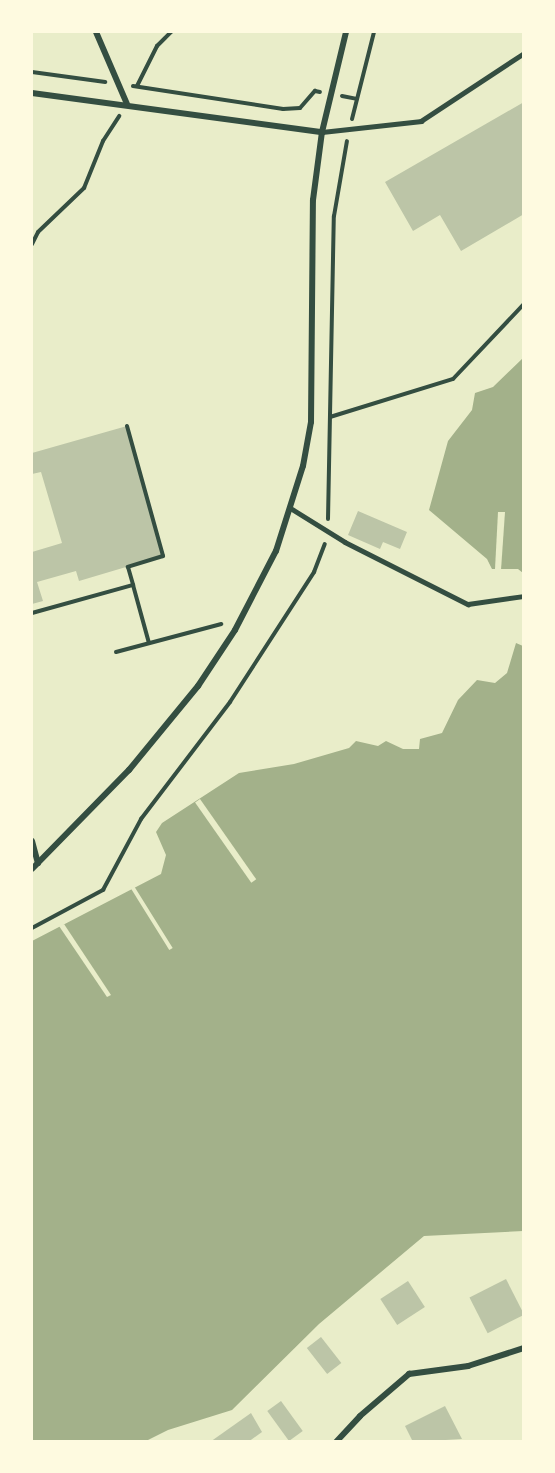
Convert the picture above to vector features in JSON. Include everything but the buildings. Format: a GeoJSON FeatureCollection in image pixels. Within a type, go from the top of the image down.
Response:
{"type":"FeatureCollection","features":[{"type":"Feature","properties":{"kind":"street"},"geometry":{"type":"LineString","coordinates":[[96,32],[127,104]]}},
{"type":"Feature","properties":{"kind":"street"},"geometry":{"type":"LineString","coordinates":[[32,869],[129,770],[198,686],[258,589],[292,509],[310,422],[311,233],[322,132],[346,32]]}},
{"type":"Feature","properties":{"kind":"street"},"geometry":{"type":"LineString","coordinates":[[32,93],[322,132]]}},
{"type":"Feature","properties":{"kind":"street"},"geometry":{"type":"LineString","coordinates":[[32,841],[38,863]]}},
{"type":"Feature","properties":{"kind":"street"},"geometry":{"type":"LineString","coordinates":[[336,1442],[360,1416],[409,1374],[468,1366],[524,1347]]}},
{"type":"Feature","properties":{"kind":"lane"},"geometry":{"type":"LineString","coordinates":[[322,132],[349,131],[420,121],[524,53]]}},
{"type":"Feature","properties":{"kind":"lane"},"geometry":{"type":"LineString","coordinates":[[292,509],[329,532],[468,604],[524,596]]}},
{"type":"Feature","properties":{"kind":"path"},"geometry":{"type":"LineString","coordinates":[[32,244],[38,232],[84,188],[103,141],[127,104],[157,46],[171,32]]}},
{"type":"Feature","properties":{"kind":"path"},"geometry":{"type":"LineString","coordinates":[[32,928],[60,916],[103,890],[141,819],[230,702],[314,572],[329,532],[334,216],[349,131],[374,32]]}},
{"type":"Feature","properties":{"kind":"path"},"geometry":{"type":"LineString","coordinates":[[32,72],[137,86],[283,110],[300,108],[315,91],[357,99]]}},
{"type":"Feature","properties":{"kind":"path"},"geometry":{"type":"LineString","coordinates":[[330,417],[453,379],[524,304]]}},
{"type":"Feature","properties":{"kind":"path"},"geometry":{"type":"LineString","coordinates":[[127,426],[163,556],[128,567],[149,643]]}},
{"type":"Feature","properties":{"kind":"path"},"geometry":{"type":"LineString","coordinates":[[32,614],[133,585]]}},
{"type":"Feature","properties":{"kind":"path"},"geometry":{"type":"LineString","coordinates":[[116,652],[220,624]]}},
{"type":"Feature","properties":{"kind":"shaded area"},"geometry":{"type":"Polygon","coordinates":[[[523,358],[523,573],[518,569],[492,569],[487,559],[429,510],[448,441],[472,410],[475,393],[493,387],[523,358]]]}},
{"type":"Feature","properties":{"kind":"shaded area"},"geometry":{"type":"Polygon","coordinates":[[[516,643],[523,646],[523,1231],[424,1236],[319,1324],[232,1410],[168,1430],[146,1441],[32,1442],[32,941],[161,874],[166,855],[156,832],[162,823],[239,773],[294,764],[349,748],[356,741],[378,746],[386,741],[403,749],[419,749],[420,739],[442,733],[458,700],[477,680],[495,683],[507,673],[516,643]]]}},
{"type":"Feature","properties":{"kind":"pier"},"geometry":{"type":"Polygon","coordinates":[[[498,512],[505,512],[501,570],[495,569],[498,512]]]}},
{"type":"Feature","properties":{"kind":"pier"},"geometry":{"type":"Polygon","coordinates":[[[200,799],[256,879],[251,883],[195,802],[200,799]]]}},
{"type":"Feature","properties":{"kind":"pier"},"geometry":{"type":"Polygon","coordinates":[[[134,886],[173,948],[169,950],[131,888],[134,886]]]}},
{"type":"Feature","properties":{"kind":"pier"},"geometry":{"type":"Polygon","coordinates":[[[64,924],[111,995],[107,997],[59,926],[64,924]]]}}]}
